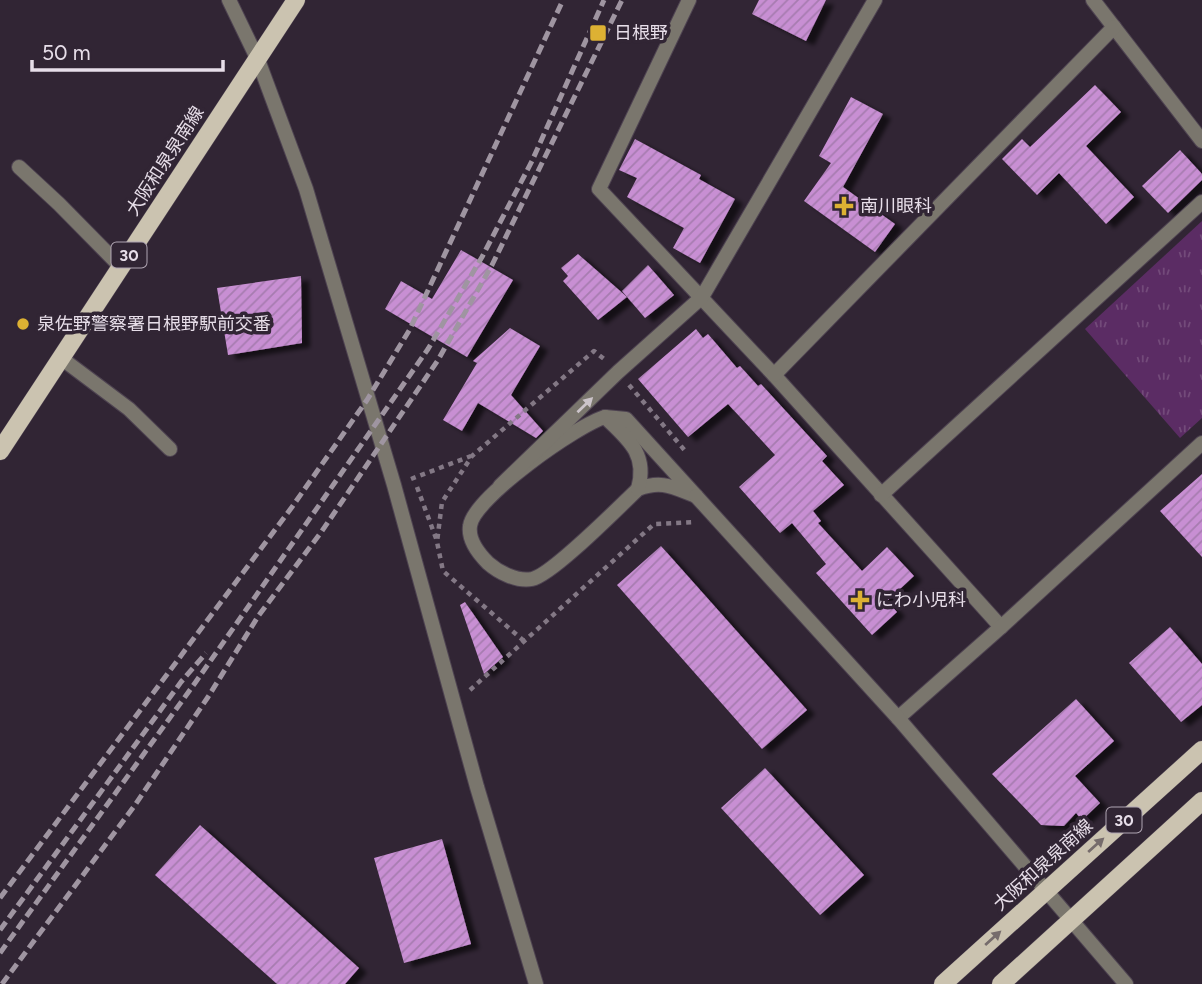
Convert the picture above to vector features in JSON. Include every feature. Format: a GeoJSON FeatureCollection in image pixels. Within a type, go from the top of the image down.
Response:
{"type":"FeatureCollection","features":[{"type":"Feature","properties":{"kind":"main road","name":"大阪和泉泉南線"},"geometry":{"type":"LineString","coordinates":[[0,451],[296,0]]}},
{"type":"Feature","properties":{"kind":"main road","name":"大阪和泉泉南線"},"geometry":{"type":"LineString","coordinates":[[943,984],[1202,750]]}},
{"type":"Feature","properties":{"kind":"main road","name":"30"},"geometry":{"type":"LineString","coordinates":[[1001,984],[1202,802]]}},
{"type":"Feature","properties":{"kind":"street"},"geometry":{"type":"LineString","coordinates":[[229,0],[258,60],[306,189],[394,485],[453,705],[536,984]]}},
{"type":"Feature","properties":{"kind":"street"},"geometry":{"type":"LineString","coordinates":[[689,0],[599,189],[774,375],[1001,627]]}},
{"type":"Feature","properties":{"kind":"street"},"geometry":{"type":"LineString","coordinates":[[696,496],[667,485],[653,484],[638,489],[556,565],[533,579],[515,578],[495,569],[476,552],[470,526],[479,507],[500,486],[618,372],[702,297],[875,0]]}},
{"type":"Feature","properties":{"kind":"street"},"geometry":{"type":"LineString","coordinates":[[1093,0],[1202,141]]}},
{"type":"Feature","properties":{"kind":"street"},"geometry":{"type":"LineString","coordinates":[[774,375],[1114,27]]}},
{"type":"Feature","properties":{"kind":"street"},"geometry":{"type":"LineString","coordinates":[[19,167],[60,204],[121,267]]}},
{"type":"Feature","properties":{"kind":"street"},"geometry":{"type":"LineString","coordinates":[[881,495],[1202,202]]}},
{"type":"Feature","properties":{"kind":"street"},"geometry":{"type":"LineString","coordinates":[[61,358],[129,409],[170,449]]}},
{"type":"Feature","properties":{"kind":"street"},"geometry":{"type":"LineString","coordinates":[[500,486],[593,420],[605,417],[626,419],[898,718],[1126,984]]}},
{"type":"Feature","properties":{"kind":"street"},"geometry":{"type":"LineString","coordinates":[[605,417],[626,438],[639,457],[642,474],[638,489]]}},
{"type":"Feature","properties":{"kind":"street"},"geometry":{"type":"LineString","coordinates":[[898,718],[1202,443]]}},
{"type":"Feature","properties":{"kind":"path"},"geometry":{"type":"LineString","coordinates":[[624,379],[695,463]]}},
{"type":"Feature","properties":{"kind":"path"},"geometry":{"type":"LineString","coordinates":[[394,485],[472,456]]}},
{"type":"Feature","properties":{"kind":"path"},"geometry":{"type":"LineString","coordinates":[[414,478],[437,542]]}},
{"type":"Feature","properties":{"kind":"path"},"geometry":{"type":"LineString","coordinates":[[453,705],[654,524],[693,523],[700,518]]}},
{"type":"Feature","properties":{"kind":"green space"},"geometry":{"type":"Polygon","coordinates":[[[1202,221],[1202,418],[1180,438],[1085,329],[1202,221]]]}},
{"type":"Feature","properties":{"kind":"building"},"geometry":{"type":"Polygon","coordinates":[[[759,0],[826,0],[806,41],[752,14],[759,0]]]}},
{"type":"Feature","properties":{"kind":"building"},"geometry":{"type":"Polygon","coordinates":[[[1095,85],[1121,112],[1086,146],[1134,197],[1106,224],[1059,173],[1037,195],[1002,159],[1022,139],[1030,147],[1095,85]]]}},
{"type":"Feature","properties":{"kind":"building"},"geometry":{"type":"Polygon","coordinates":[[[851,97],[883,114],[843,187],[895,224],[875,252],[804,201],[831,163],[819,156],[851,97]]]}},
{"type":"Feature","properties":{"kind":"building"},"geometry":{"type":"Polygon","coordinates":[[[635,139],[701,175],[699,179],[735,199],[700,263],[673,248],[684,228],[627,197],[637,178],[619,170],[635,139]]]}},
{"type":"Feature","properties":{"kind":"building"},"geometry":{"type":"Polygon","coordinates":[[[1180,150],[1202,174],[1202,180],[1168,213],[1142,186],[1180,150]]]}},
{"type":"Feature","properties":{"kind":"building"},"geometry":{"type":"Polygon","coordinates":[[[461,250],[513,280],[467,357],[385,309],[401,281],[432,299],[461,250]]]}},
{"type":"Feature","properties":{"kind":"building"},"geometry":{"type":"Polygon","coordinates":[[[578,254],[627,297],[598,320],[563,281],[568,276],[561,268],[578,254]]]}},
{"type":"Feature","properties":{"kind":"building"},"geometry":{"type":"Polygon","coordinates":[[[648,265],[674,295],[645,318],[622,291],[648,265]]]}},
{"type":"Feature","properties":{"kind":"building"},"geometry":{"type":"Polygon","coordinates":[[[301,276],[302,343],[228,355],[217,288],[301,276]]]}},
{"type":"Feature","properties":{"kind":"building"},"geometry":{"type":"Polygon","coordinates":[[[510,328],[540,346],[511,395],[543,431],[536,438],[478,403],[462,431],[443,420],[477,363],[473,361],[510,328]]]}},
{"type":"Feature","properties":{"kind":"building"},"geometry":{"type":"Polygon","coordinates":[[[696,329],[703,338],[708,334],[737,368],[740,366],[758,386],[761,384],[827,456],[822,461],[844,485],[813,511],[821,521],[818,523],[862,571],[887,547],[914,576],[887,601],[897,612],[872,635],[816,573],[826,564],[792,523],[780,533],[739,487],[775,455],[728,404],[688,437],[638,379],[696,329]]]}},
{"type":"Feature","properties":{"kind":"building"},"geometry":{"type":"Polygon","coordinates":[[[1202,474],[1202,557],[1160,511],[1202,474]]]}},
{"type":"Feature","properties":{"kind":"building"},"geometry":{"type":"Polygon","coordinates":[[[661,546],[807,710],[762,749],[617,585],[661,546]]]}},
{"type":"Feature","properties":{"kind":"building"},"geometry":{"type":"Polygon","coordinates":[[[465,602],[503,657],[484,674],[460,605],[465,602]]]}},
{"type":"Feature","properties":{"kind":"building"},"geometry":{"type":"Polygon","coordinates":[[[1170,627],[1202,664],[1202,705],[1181,722],[1129,663],[1170,627]]]}},
{"type":"Feature","properties":{"kind":"building"},"geometry":{"type":"Polygon","coordinates":[[[1076,699],[1114,741],[1075,776],[1100,803],[1082,820],[1076,813],[1064,826],[1041,825],[992,774],[1076,699]]]}},
{"type":"Feature","properties":{"kind":"building"},"geometry":{"type":"Polygon","coordinates":[[[765,768],[864,875],[820,915],[721,808],[765,768]]]}},
{"type":"Feature","properties":{"kind":"building"},"geometry":{"type":"Polygon","coordinates":[[[200,825],[359,968],[345,984],[277,984],[155,875],[200,825]]]}},
{"type":"Feature","properties":{"kind":"building"},"geometry":{"type":"Polygon","coordinates":[[[442,839],[471,944],[404,963],[374,858],[442,839]]]}},
{"type":"Feature","properties":{"kind":"railway"},"geometry":{"type":"LineString","coordinates":[[0,898],[292,507],[367,400],[410,329],[563,0]]}},
{"type":"Feature","properties":{"kind":"railway"},"geometry":{"type":"LineString","coordinates":[[0,953],[195,683],[428,349],[482,257],[532,161],[604,0]]}},
{"type":"Feature","properties":{"kind":"railway"},"geometry":{"type":"LineString","coordinates":[[2,984],[135,805],[208,697],[259,615],[322,531],[438,360],[492,265],[622,0]]}},
{"type":"Feature","properties":{"kind":"railway"},"geometry":{"type":"LineString","coordinates":[[0,930],[181,682],[206,653]]}},
{"type":"Feature","properties":{"kind":"place","name":"日根野"},"geometry":{"type":"Point","coordinates":[598,33]}},
{"type":"Feature","properties":{"kind":"place","name":"南川眼科"},"geometry":{"type":"Point","coordinates":[844,206]}},
{"type":"Feature","properties":{"kind":"place","name":"泉佐野警察署日根野駅前交番"},"geometry":{"type":"Point","coordinates":[23,324]}},
{"type":"Feature","properties":{"kind":"place","name":"にわ小児科"},"geometry":{"type":"Point","coordinates":[860,600]}}]}
